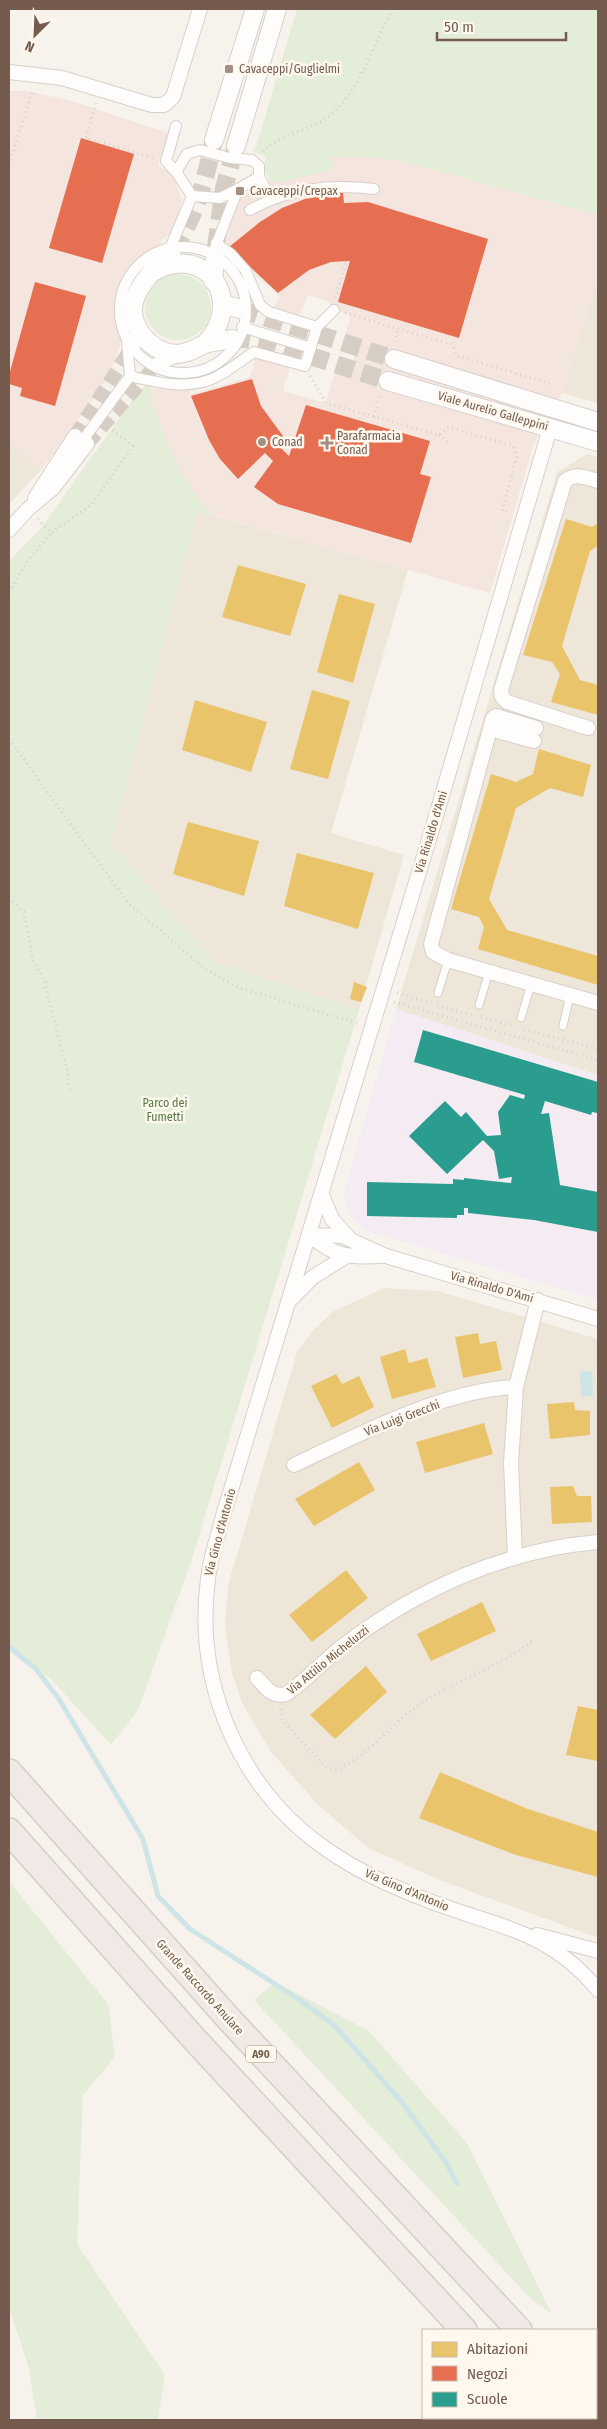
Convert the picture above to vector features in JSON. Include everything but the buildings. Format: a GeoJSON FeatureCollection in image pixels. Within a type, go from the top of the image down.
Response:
{"type":"FeatureCollection","features":[{"type":"Feature","properties":{"kind":"highway","name":"Grande Raccordo Anulare"},"geometry":{"type":"LineString","coordinates":[[9,1772],[229,2020],[518,2329]]}},
{"type":"Feature","properties":{"kind":"highway"},"geometry":{"type":"LineString","coordinates":[[9,1831],[196,2042],[463,2329]]}},
{"type":"Feature","properties":{"kind":"street"},"geometry":{"type":"LineString","coordinates":[[9,72],[62,78],[158,106],[167,104],[173,97],[200,9]]}},
{"type":"Feature","properties":{"kind":"street"},"geometry":{"type":"LineString","coordinates":[[214,140],[255,9]]}},
{"type":"Feature","properties":{"kind":"street"},"geometry":{"type":"LineString","coordinates":[[236,146],[277,9]]}},
{"type":"Feature","properties":{"kind":"street"},"geometry":{"type":"LineString","coordinates":[[176,126],[166,161],[192,196]]}},
{"type":"Feature","properties":{"kind":"street"},"geometry":{"type":"LineString","coordinates":[[176,172],[187,154],[200,150],[230,158],[252,160],[256,163],[260,171],[259,177],[271,198]]}},
{"type":"Feature","properties":{"kind":"street"},"geometry":{"type":"LineString","coordinates":[[192,196],[220,198],[259,177]]}},
{"type":"Feature","properties":{"kind":"street"},"geometry":{"type":"LineString","coordinates":[[250,210],[271,198],[318,187],[344,186],[374,190]]}},
{"type":"Feature","properties":{"kind":"street"},"geometry":{"type":"LineString","coordinates":[[213,281],[215,251],[238,189]]}},
{"type":"Feature","properties":{"kind":"street"},"geometry":{"type":"LineString","coordinates":[[9,530],[28,509],[98,420],[130,376],[135,297],[140,287],[171,248],[192,196]]}},
{"type":"Feature","properties":{"kind":"street"},"geometry":{"type":"LineString","coordinates":[[215,251],[229,266],[239,282],[245,307],[235,342],[219,361],[206,370],[193,374],[168,373],[141,358],[122,310],[124,294],[129,280],[148,257],[161,249],[194,246],[231,254],[246,271],[260,304],[270,312],[317,327]]}},
{"type":"Feature","properties":{"kind":"street"},"geometry":{"type":"LineString","coordinates":[[152,273],[170,264],[184,264],[203,271],[220,290],[232,307],[205,344]]}},
{"type":"Feature","properties":{"kind":"street"},"geometry":{"type":"LineString","coordinates":[[130,376],[166,383],[187,384],[202,382],[217,377],[254,352],[304,366],[317,327],[334,310]]}},
{"type":"Feature","properties":{"kind":"street"},"geometry":{"type":"LineString","coordinates":[[156,365],[178,354],[237,333],[310,348]]}},
{"type":"Feature","properties":{"kind":"street"},"geometry":{"type":"LineString","coordinates":[[133,338],[178,354]]}},
{"type":"Feature","properties":{"kind":"street","name":"Viale Aurelio Galleppini"},"geometry":{"type":"LineString","coordinates":[[394,359],[598,422]]}},
{"type":"Feature","properties":{"kind":"street","name":"Viale Aurelio Galleppini"},"geometry":{"type":"LineString","coordinates":[[388,381],[598,442]]}},
{"type":"Feature","properties":{"kind":"street","name":"Via Rinaldo d'Ami"},"geometry":{"type":"LineString","coordinates":[[309,1235],[383,994],[550,428]]}},
{"type":"Feature","properties":{"kind":"street"},"geometry":{"type":"LineString","coordinates":[[588,728],[507,702],[502,697],[501,690],[564,481],[570,477],[577,476],[598,481]]}},
{"type":"Feature","properties":{"kind":"street"},"geometry":{"type":"LineString","coordinates":[[535,735],[490,729],[431,944],[433,952],[448,960],[598,1003]]}},
{"type":"Feature","properties":{"kind":"street","name":"Via Rinaldo D'Ami"},"geometry":{"type":"LineString","coordinates":[[322,1195],[332,1219],[351,1239]]}},
{"type":"Feature","properties":{"kind":"street"},"geometry":{"type":"LineString","coordinates":[[309,1235],[332,1251],[345,1257]]}},
{"type":"Feature","properties":{"kind":"street","name":"Via Rinaldo D'Ami"},"geometry":{"type":"LineString","coordinates":[[309,1235],[338,1235],[351,1239],[386,1256],[598,1319]]}},
{"type":"Feature","properties":{"kind":"street","name":"Via Gino d'Antonio"},"geometry":{"type":"LineString","coordinates":[[309,1235],[223,1516],[208,1573],[206,1642],[212,1682],[223,1718],[255,1778],[290,1819],[328,1851],[358,1869],[410,1893],[528,1935]]}},
{"type":"Feature","properties":{"kind":"street","name":"Via Rinaldo D'Ami"},"geometry":{"type":"LineString","coordinates":[[345,1257],[386,1256]]}},
{"type":"Feature","properties":{"kind":"street"},"geometry":{"type":"LineString","coordinates":[[287,1304],[313,1277],[345,1257]]}},
{"type":"Feature","properties":{"kind":"street"},"geometry":{"type":"LineString","coordinates":[[516,1556],[511,1463],[516,1387],[538,1300]]}},
{"type":"Feature","properties":{"kind":"street","name":"Via Luigi Grecchi"},"geometry":{"type":"LineString","coordinates":[[294,1465],[356,1436],[435,1404],[487,1390],[516,1387]]}},
{"type":"Feature","properties":{"kind":"street","name":"Via Attilio Micheluzzi"},"geometry":{"type":"LineString","coordinates":[[257,1678],[269,1691],[281,1696],[291,1691],[343,1645],[404,1604],[445,1583],[516,1556],[598,1542]]}},
{"type":"Feature","properties":{"kind":"street"},"geometry":{"type":"LineString","coordinates":[[528,1935],[564,1940],[598,1950]]}},
{"type":"Feature","properties":{"kind":"street"},"geometry":{"type":"LineString","coordinates":[[528,1935],[564,1956],[596,1980]]}},
{"type":"Feature","properties":{"kind":"lane"},"geometry":{"type":"LineString","coordinates":[[438,993],[448,960]]}},
{"type":"Feature","properties":{"kind":"lane"},"geometry":{"type":"LineString","coordinates":[[479,1005],[489,972]]}},
{"type":"Feature","properties":{"kind":"lane"},"geometry":{"type":"LineString","coordinates":[[521,1018],[531,984]]}},
{"type":"Feature","properties":{"kind":"lane"},"geometry":{"type":"LineString","coordinates":[[562,1026],[570,995]]}},
{"type":"Feature","properties":{"kind":"path"},"geometry":{"type":"LineString","coordinates":[[256,163],[267,146],[304,131],[324,120],[337,109],[355,84],[392,9]]}},
{"type":"Feature","properties":{"kind":"path"},"geometry":{"type":"LineString","coordinates":[[9,165],[33,88]]}},
{"type":"Feature","properties":{"kind":"path"},"geometry":{"type":"LineString","coordinates":[[96,102],[86,138],[166,161]]}},
{"type":"Feature","properties":{"kind":"path"},"geometry":{"type":"LineString","coordinates":[[346,263],[332,309],[453,344],[457,356],[551,384]]}},
{"type":"Feature","properties":{"kind":"path"},"geometry":{"type":"LineString","coordinates":[[304,366],[326,403],[439,435],[450,443]]}},
{"type":"Feature","properties":{"kind":"path"},"geometry":{"type":"LineString","coordinates":[[9,592],[26,563],[51,533],[91,505],[133,446],[98,420]]}},
{"type":"Feature","properties":{"kind":"path"},"geometry":{"type":"LineString","coordinates":[[439,435],[448,427],[513,446],[517,456],[502,511],[509,513],[511,506]]}},
{"type":"Feature","properties":{"kind":"path"},"geometry":{"type":"LineString","coordinates":[[28,509],[51,533]]}},
{"type":"Feature","properties":{"kind":"path"},"geometry":{"type":"LineString","coordinates":[[9,739],[128,903],[204,968],[239,988],[372,1027]]}},
{"type":"Feature","properties":{"kind":"path"},"geometry":{"type":"LineString","coordinates":[[9,898],[24,912],[33,962],[44,982],[68,1069],[70,1094]]}},
{"type":"Feature","properties":{"kind":"path"},"geometry":{"type":"LineString","coordinates":[[44,982],[48,985]]}},
{"type":"Feature","properties":{"kind":"path"},"geometry":{"type":"LineString","coordinates":[[383,994],[598,1049]]}},
{"type":"Feature","properties":{"kind":"path"},"geometry":{"type":"LineString","coordinates":[[383,994],[598,1060]]}},
{"type":"Feature","properties":{"kind":"path"},"geometry":{"type":"LineString","coordinates":[[281,1696],[282,1720],[325,1766],[336,1770],[347,1766],[403,1715],[517,1653],[533,1640]]}},
{"type":"Feature","properties":{"kind":"shaded area"},"geometry":{"type":"Polygon","coordinates":[[[9,91],[26,91],[69,100],[168,133],[158,166],[168,171],[174,179],[182,200],[176,225],[170,234],[159,242],[166,247],[154,252],[142,263],[126,287],[122,309],[124,330],[117,356],[103,385],[42,469],[9,443],[9,91]]]}},
{"type":"Feature","properties":{"kind":"shaded area"},"geometry":{"type":"Polygon","coordinates":[[[332,157],[375,157],[405,162],[598,215],[598,277],[562,393],[534,443],[490,593],[213,515],[197,497],[177,466],[162,436],[149,392],[152,389],[170,389],[187,384],[191,394],[250,377],[256,357],[290,367],[283,391],[326,403],[335,372],[349,376],[359,343],[344,339],[351,315],[332,309],[329,302],[308,295],[299,317],[273,309],[280,297],[228,249],[227,238],[239,193],[247,193],[270,180],[273,182],[332,170],[332,157]]]}},
{"type":"Feature","properties":{"kind":"shaded area"},"geometry":{"type":"Polygon","coordinates":[[[598,277],[598,403],[562,393],[598,277]]]}},
{"type":"Feature","properties":{"kind":"shaded area"},"geometry":{"type":"Polygon","coordinates":[[[9,443],[42,469],[9,504],[9,443]]]}},
{"type":"Feature","properties":{"kind":"shaded area"},"geometry":{"type":"Polygon","coordinates":[[[587,454],[598,457],[598,1075],[396,1009],[557,472],[587,454]]]}},
{"type":"Feature","properties":{"kind":"shaded area"},"geometry":{"type":"Polygon","coordinates":[[[197,511],[408,570],[331,833],[404,855],[359,1010],[214,962],[111,843],[197,511]]]}},
{"type":"Feature","properties":{"kind":"shaded area"},"geometry":{"type":"Polygon","coordinates":[[[396,1009],[598,1075],[598,1300],[371,1232],[361,1227],[353,1219],[346,1207],[344,1193],[396,1009]]]}},
{"type":"Feature","properties":{"kind":"shaded area"},"geometry":{"type":"Polygon","coordinates":[[[384,1288],[438,1291],[598,1339],[598,1938],[442,1881],[368,1848],[318,1805],[271,1752],[242,1703],[232,1673],[225,1627],[228,1585],[297,1352],[314,1329],[334,1311],[384,1288]]]}},
{"type":"Feature","properties":{"kind":"shaded area"},"geometry":{"type":"Polygon","coordinates":[[[592,1371],[593,1396],[581,1397],[580,1372],[592,1371]]]}},
{"type":"Feature","properties":{"kind":"green space"},"geometry":{"type":"Polygon","coordinates":[[[297,9],[598,9],[598,215],[405,162],[375,157],[332,157],[333,170],[277,183],[270,179],[266,173],[266,157],[252,151],[256,147],[297,9]]]}},
{"type":"Feature","properties":{"kind":"green space"},"geometry":{"type":"Polygon","coordinates":[[[171,274],[185,274],[197,279],[206,288],[211,300],[209,320],[202,331],[185,340],[171,340],[159,335],[150,326],[145,314],[145,300],[150,288],[159,279],[171,274]]]}},
{"type":"Feature","properties":{"kind":"green space","name":"Parco dei Fumetti"},"geometry":{"type":"Polygon","coordinates":[[[148,384],[152,389],[149,392],[155,410],[174,457],[191,487],[213,515],[197,512],[111,843],[214,962],[359,1010],[192,1559],[138,1710],[111,1745],[51,1679],[9,1648],[9,561],[41,528],[139,391],[148,384]]]}},
{"type":"Feature","properties":{"kind":"green space"},"geometry":{"type":"Polygon","coordinates":[[[9,1881],[108,2004],[115,2057],[83,2095],[77,2244],[165,2375],[158,2420],[37,2420],[28,2365],[9,2308],[9,1881]]]}},
{"type":"Feature","properties":{"kind":"green space"},"geometry":{"type":"Polygon","coordinates":[[[275,1982],[369,2031],[467,2143],[552,2314],[530,2298],[254,2000],[275,1982]]]}},
{"type":"Feature","properties":{"kind":"waterway"},"geometry":{"type":"LineString","coordinates":[[9,1647],[36,1669],[59,1699],[143,1839],[158,1896],[190,1929],[301,2001],[335,2026],[401,2101],[447,2164],[457,2184]]}},
{"type":"Feature","properties":{"kind":"tunnel"},"geometry":{"type":"LineString","coordinates":[[172,250],[194,211],[214,140]]}},
{"type":"Feature","properties":{"kind":"tunnel"},"geometry":{"type":"LineString","coordinates":[[216,247],[224,188],[236,146]]}},
{"type":"Feature","properties":{"kind":"tunnel"},"geometry":{"type":"LineString","coordinates":[[240,309],[394,359]]}},
{"type":"Feature","properties":{"kind":"tunnel"},"geometry":{"type":"LineString","coordinates":[[232,339],[246,339],[273,344],[388,381]]}},
{"type":"Feature","properties":{"kind":"tunnel"},"geometry":{"type":"LineString","coordinates":[[75,436],[132,347]]}},
{"type":"Feature","properties":{"kind":"tunnel"},"geometry":{"type":"LineString","coordinates":[[87,444],[156,365]]}},
{"type":"Feature","properties":{"kind":"place","name":"Cavaceppi/Guglielmi"},"geometry":{"type":"Point","coordinates":[229,69]}},
{"type":"Feature","properties":{"kind":"place","name":"Cavaceppi/Crepax"},"geometry":{"type":"Point","coordinates":[240,191]}},
{"type":"Feature","properties":{"kind":"place","name":"Conad"},"geometry":{"type":"Point","coordinates":[262,442]}},
{"type":"Feature","properties":{"kind":"place","name":"Parafarmacia Conad"},"geometry":{"type":"Point","coordinates":[327,443]}}]}
